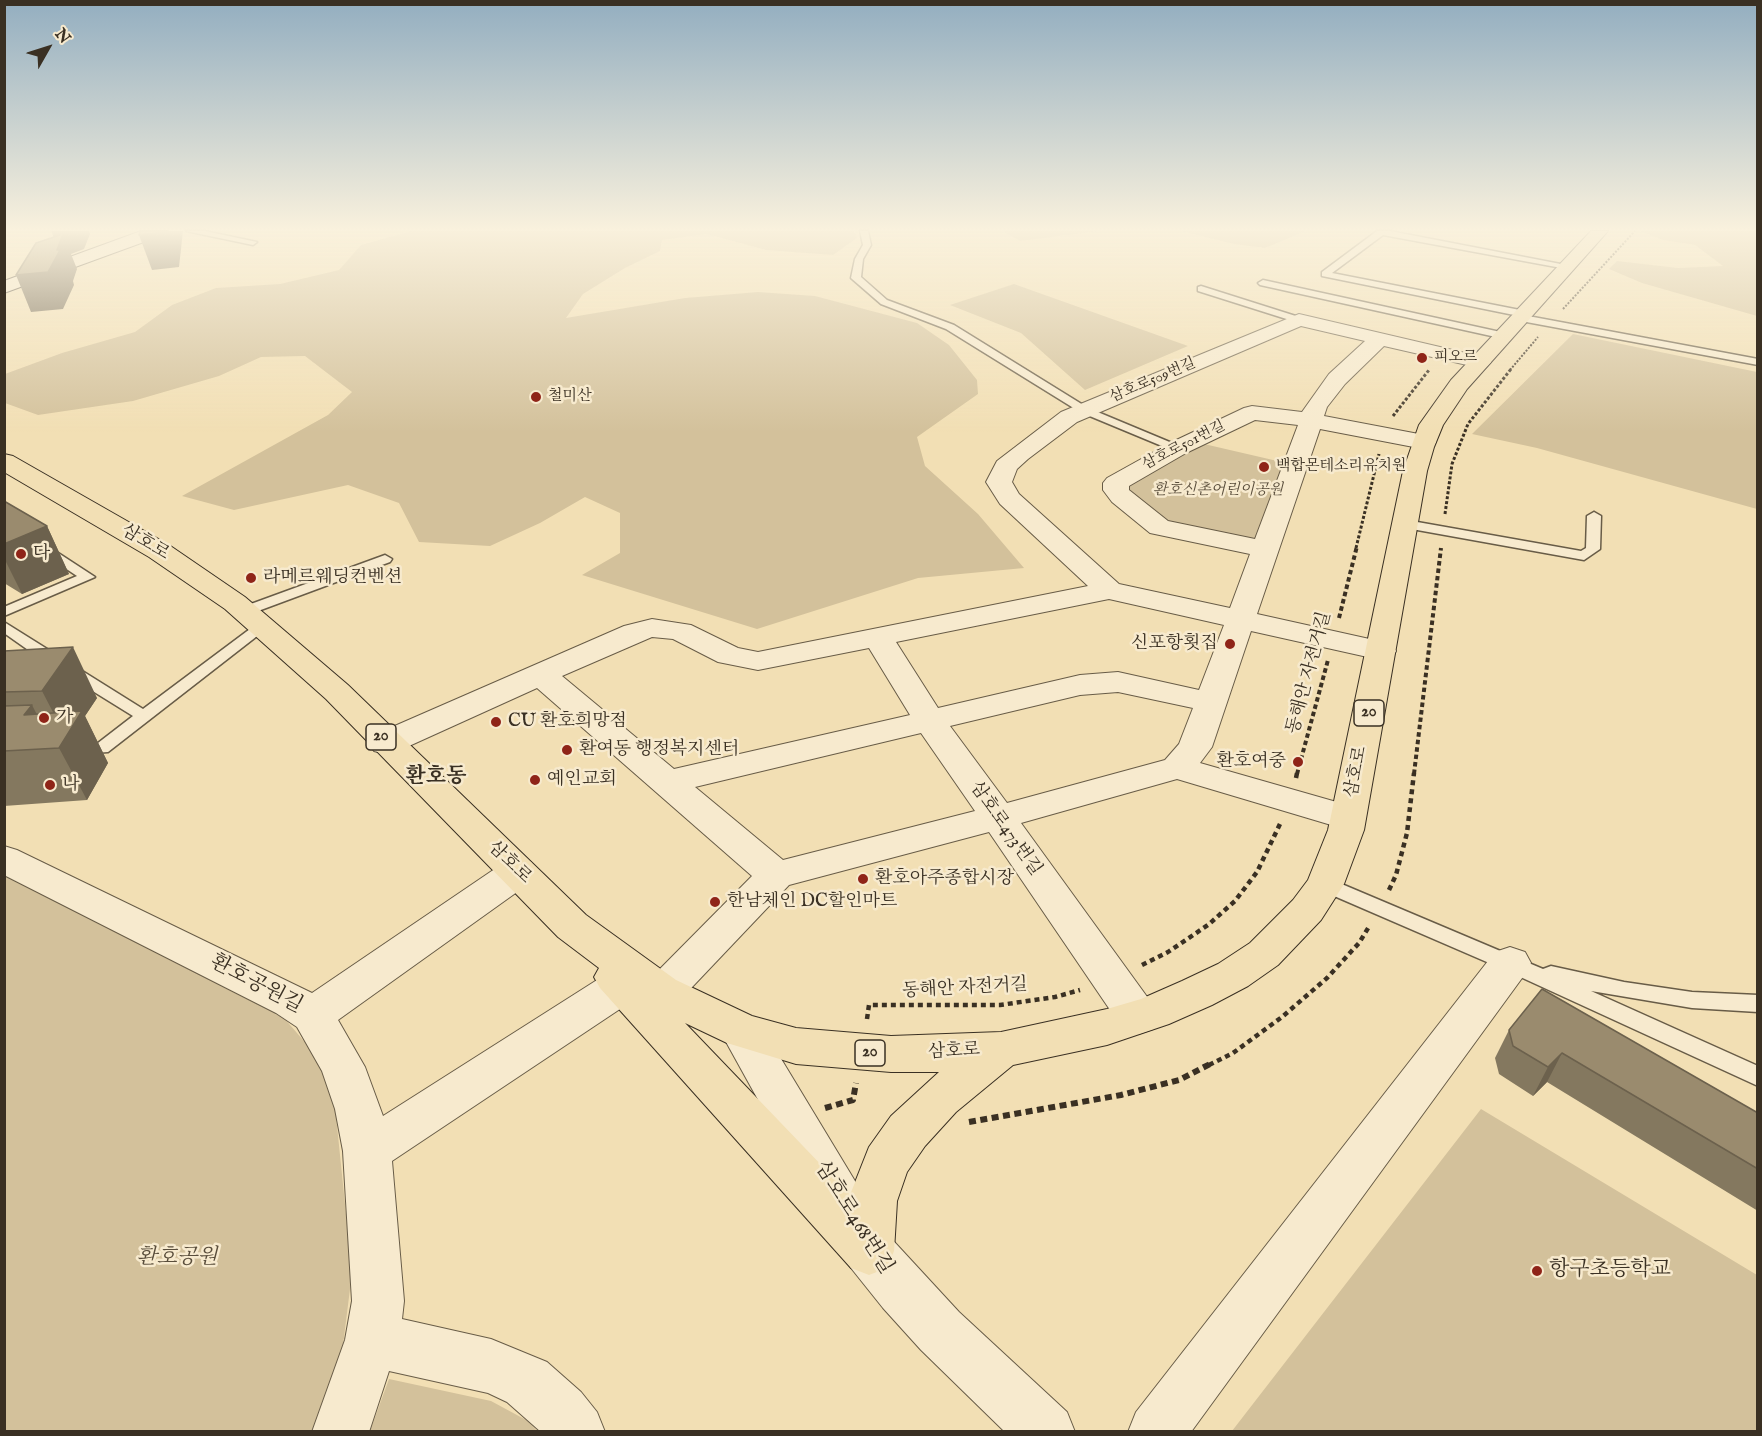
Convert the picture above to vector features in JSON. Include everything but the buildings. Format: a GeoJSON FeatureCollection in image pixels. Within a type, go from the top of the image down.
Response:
{"type":"FeatureCollection","features":[{"type":"Feature","properties":{"kind":"main road","name":"삼호로"},"geometry":{"type":"LineString","coordinates":[[642,989],[742,1031],[796,1046],[845,1052],[940,1054],[1001,1050],[1054,1040],[1138,1017],[1206,989],[1233,975],[1264,954],[1288,932],[1325,884],[1337,856],[1348,818],[1415,471],[1424,442],[1444,404],[1480,362],[1525,323],[1544,298]]}},
{"type":"Feature","properties":{"kind":"main road","name":"삼호로"},"geometry":{"type":"LineString","coordinates":[[5,461],[200,577],[254,618],[328,684],[518,872],[642,989],[869,1251]]}},
{"type":"Feature","properties":{"kind":"main road"},"geometry":{"type":"LineString","coordinates":[[869,1251],[872,1201],[886,1162],[908,1131],[940,1098],[1001,1050]]}},
{"type":"Feature","properties":{"kind":"street","name":"삼호로509번길"},"geometry":{"type":"LineString","coordinates":[[1109,590],[1009,499],[999,482],[1006,466],[1055,426],[1084,410],[1299,320]]}},
{"type":"Feature","properties":{"kind":"street"},"geometry":{"type":"LineString","coordinates":[[1299,320],[1480,362]]}},
{"type":"Feature","properties":{"kind":"street"},"geometry":{"type":"LineString","coordinates":[[1177,768],[1195,747],[1310,420],[1330,386],[1379,339]]}},
{"type":"Feature","properties":{"kind":"street","name":"삼호로501번길"},"geometry":{"type":"LineString","coordinates":[[1265,549],[1171,531],[1149,521],[1120,497],[1116,483],[1178,448],[1252,413],[1310,420],[1424,442]]}},
{"type":"Feature","properties":{"kind":"street"},"geometry":{"type":"LineString","coordinates":[[386,743],[635,632],[652,628],[680,631],[729,655],[758,661],[1109,590],[1381,651]]}},
{"type":"Feature","properties":{"kind":"street","name":"삼호로473번길"},"geometry":{"type":"LineString","coordinates":[[878,638],[930,721],[1138,1017]]}},
{"type":"Feature","properties":{"kind":"street"},"geometry":{"type":"LineString","coordinates":[[541,675],[776,875]]}},
{"type":"Feature","properties":{"kind":"street"},"geometry":{"type":"LineString","coordinates":[[669,782],[1100,682],[1118,682],[1210,702]]}},
{"type":"Feature","properties":{"kind":"street"},"geometry":{"type":"LineString","coordinates":[[367,1152],[642,989],[776,875],[997,818],[1177,768],[1348,818]]}},
{"type":"Feature","properties":{"kind":"street","name":"환호공원길"},"geometry":{"type":"LineString","coordinates":[[4,859],[291,1001],[312,1015],[343,1067],[358,1108],[367,1152],[378,1301],[372,1340],[340,1431]]}},
{"type":"Feature","properties":{"kind":"street"},"geometry":{"type":"LineString","coordinates":[[312,1015],[518,872]]}},
{"type":"Feature","properties":{"kind":"street"},"geometry":{"type":"LineString","coordinates":[[1156,1431],[1510,963]]}},
{"type":"Feature","properties":{"kind":"street","name":"삼호로468번길"},"geometry":{"type":"LineString","coordinates":[[742,1031],[869,1251],[900,1290],[940,1331],[1047,1431]]}},
{"type":"Feature","properties":{"kind":"street"},"geometry":{"type":"LineString","coordinates":[[372,1340],[491,1366],[527,1382],[561,1412],[577,1431]]}},
{"type":"Feature","properties":{"kind":"lane"},"geometry":{"type":"LineString","coordinates":[[879,298],[884,302],[950,327],[1084,410],[1178,448]]}},
{"type":"Feature","properties":{"kind":"lane"},"geometry":{"type":"LineString","coordinates":[[1229,298],[1299,320]]}},
{"type":"Feature","properties":{"kind":"lane"},"geometry":{"type":"LineString","coordinates":[[1361,298],[1758,362]]}},
{"type":"Feature","properties":{"kind":"lane"},"geometry":{"type":"LineString","coordinates":[[1423,298],[1525,323]]}},
{"type":"Feature","properties":{"kind":"lane"},"geometry":{"type":"LineString","coordinates":[[1406,524],[1584,556],[1593,549],[1594,516]]}},
{"type":"Feature","properties":{"kind":"lane"},"geometry":{"type":"LineString","coordinates":[[4,612],[88,577],[32,540]]}},
{"type":"Feature","properties":{"kind":"lane"},"geometry":{"type":"LineString","coordinates":[[59,750],[102,748],[144,716],[254,618],[385,559]]}},
{"type":"Feature","properties":{"kind":"lane"},"geometry":{"type":"LineString","coordinates":[[4,626],[46,656],[144,716]]}},
{"type":"Feature","properties":{"kind":"lane"},"geometry":{"type":"LineString","coordinates":[[25,665],[46,656]]}},
{"type":"Feature","properties":{"kind":"lane"},"geometry":{"type":"LineString","coordinates":[[60,687],[93,685]]}},
{"type":"Feature","properties":{"kind":"lane"},"geometry":{"type":"LineString","coordinates":[[1325,884],[1510,963],[1758,1077]]}},
{"type":"Feature","properties":{"kind":"lane"},"geometry":{"type":"LineString","coordinates":[[1510,963],[1573,980],[1624,990],[1692,1000],[1758,1004]]}},
{"type":"Feature","properties":{"kind":"path"},"geometry":{"type":"LineString","coordinates":[[960,1125],[988,1117],[1121,1095],[1179,1080],[1233,1053],[1282,1017],[1327,978],[1359,943],[1381,908],[1396,875],[1407,833],[1452,464],[1458,444],[1525,323],[1555,298]]}},
{"type":"Feature","properties":{"kind":"path","name":"동해안 자전거길"},"geometry":{"type":"LineString","coordinates":[[865,1029],[869,1005],[1000,1005],[1055,997],[1113,981],[1168,952],[1208,925],[1234,901],[1257,872],[1289,801],[1333,641],[1383,434],[1406,397],[1445,354]]}},
{"type":"Feature","properties":{"kind":"path"},"geometry":{"type":"LineString","coordinates":[[792,1117],[853,1100],[857,1076]]}},
{"type":"Feature","properties":{"kind":"green space"},"geometry":{"type":"Polygon","coordinates":[[[190,298],[580,298],[566,318],[685,298],[823,298],[917,323],[949,345],[977,380],[978,394],[917,437],[925,466],[978,514],[1024,568],[918,578],[757,629],[582,575],[620,553],[620,513],[585,497],[540,523],[490,546],[419,542],[399,503],[348,485],[234,510],[182,496],[328,415],[352,392],[305,356],[261,357],[219,376],[133,401],[38,415],[5,403],[5,374],[62,353],[135,332],[172,305],[190,298]]]}},
{"type":"Feature","properties":{"kind":"green space"},"geometry":{"type":"Polygon","coordinates":[[[971,298],[1053,298],[1188,346],[1085,390],[1021,333],[950,305],[971,298]]]}},
{"type":"Feature","properties":{"kind":"green space"},"geometry":{"type":"Polygon","coordinates":[[[1694,298],[1757,298],[1757,316],[1694,298]]]}},
{"type":"Feature","properties":{"kind":"green space"},"geometry":{"type":"Polygon","coordinates":[[[1573,334],[1757,372],[1757,509],[1537,448],[1472,434],[1573,334]]]}},
{"type":"Feature","properties":{"kind":"green space","name":"환호신촌어린이공원"},"geometry":{"type":"Polygon","coordinates":[[[1204,444],[1286,463],[1256,541],[1180,527],[1162,519],[1132,494],[1128,486],[1132,480],[1204,444]]]}},
{"type":"Feature","properties":{"kind":"green space","name":"환호공원"},"geometry":{"type":"Polygon","coordinates":[[[4,875],[284,1018],[316,1055],[335,1106],[352,1273],[340,1369],[317,1431],[5,1431],[4,875]]]}},
{"type":"Feature","properties":{"kind":"green space","name":"항구초등학교"},"geometry":{"type":"Polygon","coordinates":[[[1481,1109],[1757,1275],[1757,1431],[1232,1431],[1481,1109]]]}},
{"type":"Feature","properties":{"kind":"green space"},"geometry":{"type":"Polygon","coordinates":[[[389,1379],[491,1401],[528,1421],[537,1431],[370,1431],[389,1379]]]}},
{"type":"Feature","properties":{"kind":"place","name":"피오르"},"geometry":{"type":"Point","coordinates":[1422,358]}},
{"type":"Feature","properties":{"kind":"place","name":"철미산"},"geometry":{"type":"Point","coordinates":[536,397]}},
{"type":"Feature","properties":{"kind":"place","name":"백합몬테소리유치원"},"geometry":{"type":"Point","coordinates":[1264,467]}},
{"type":"Feature","properties":{"kind":"place","name":"다"},"geometry":{"type":"Point","coordinates":[21,554]}},
{"type":"Feature","properties":{"kind":"place","name":"라메르웨딩컨벤션"},"geometry":{"type":"Point","coordinates":[251,578]}},
{"type":"Feature","properties":{"kind":"place","name":"신포항횟집"},"geometry":{"type":"Point","coordinates":[1230,644]}},
{"type":"Feature","properties":{"kind":"place","name":"가"},"geometry":{"type":"Point","coordinates":[44,718]}},
{"type":"Feature","properties":{"kind":"place","name":"CU 환호희망점"},"geometry":{"type":"Point","coordinates":[496,722]}},
{"type":"Feature","properties":{"kind":"place","name":"환여동 행정복지센터"},"geometry":{"type":"Point","coordinates":[567,750]}},
{"type":"Feature","properties":{"kind":"place","name":"환호여중"},"geometry":{"type":"Point","coordinates":[1298,762]}},
{"type":"Feature","properties":{"kind":"place","name":"예인교회"},"geometry":{"type":"Point","coordinates":[535,780]}},
{"type":"Feature","properties":{"kind":"place","name":"나"},"geometry":{"type":"Point","coordinates":[50,785]}},
{"type":"Feature","properties":{"kind":"place","name":"환호아주종합시장"},"geometry":{"type":"Point","coordinates":[863,879]}},
{"type":"Feature","properties":{"kind":"place","name":"한남체인 DC할인마트"},"geometry":{"type":"Point","coordinates":[715,902]}},
{"type":"Feature","properties":{"kind":"place","name":"항구초등학교"},"geometry":{"type":"Point","coordinates":[1537,1271]}},
{"type":"Feature","properties":{"kind":"district","name":"환호동"},"geometry":{"type":"Point","coordinates":[436,778]}}]}
